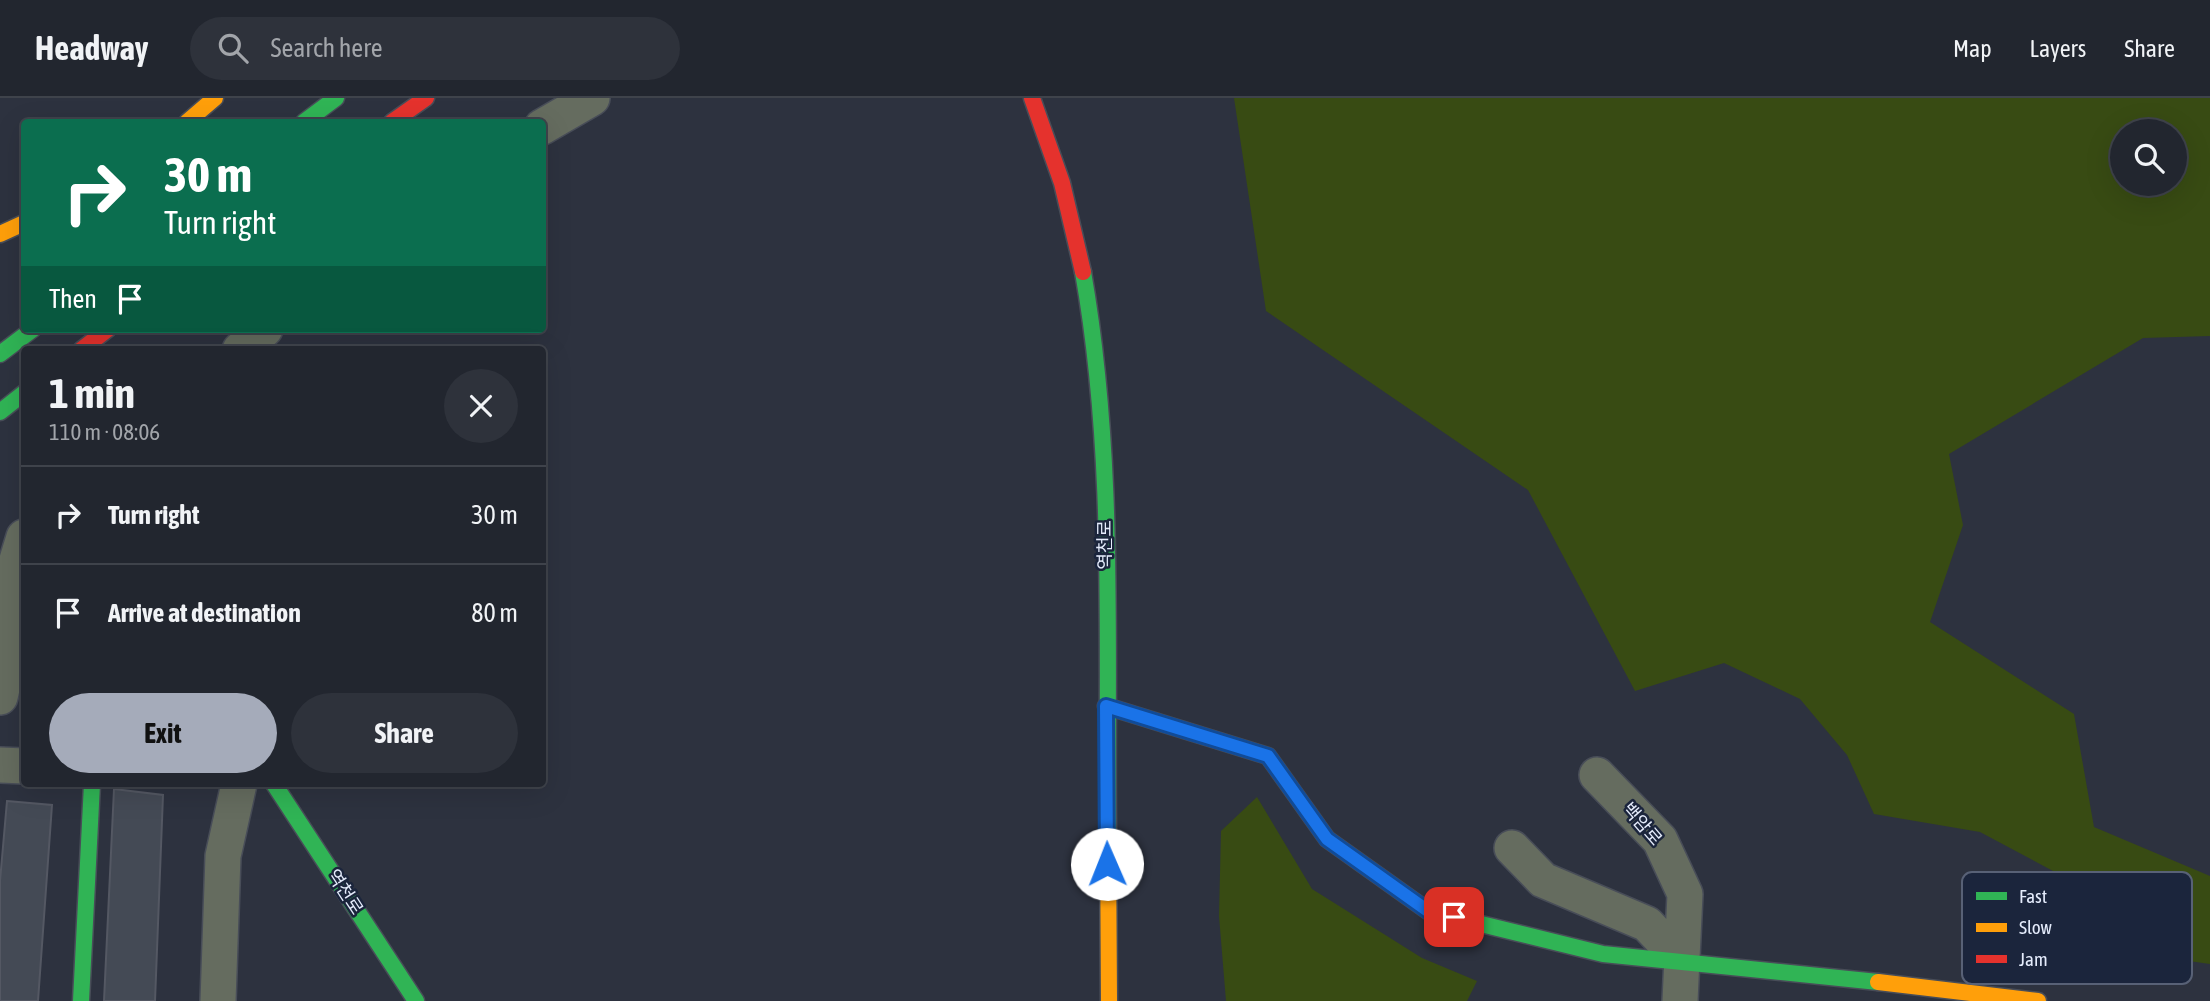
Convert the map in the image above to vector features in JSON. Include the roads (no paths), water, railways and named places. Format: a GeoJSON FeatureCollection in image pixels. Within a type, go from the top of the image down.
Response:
{"type":"FeatureCollection","features":[{"type":"Feature","properties":{"kind":"main road"},"geometry":{"type":"LineString","coordinates":[[190,119],[215,98]]}},
{"type":"Feature","properties":{"kind":"main road"},"geometry":{"type":"LineString","coordinates":[[308,119],[336,98]]}},
{"type":"Feature","properties":{"kind":"main road"},"geometry":{"type":"LineString","coordinates":[[396,119],[426,98]]}},
{"type":"Feature","properties":{"kind":"main road","name":"역천로"},"geometry":{"type":"LineString","coordinates":[[1032,98],[1046,133],[1073,225],[1100,364],[1105,447],[1109,1001]]}},
{"type":"Feature","properties":{"kind":"main road"},"geometry":{"type":"LineString","coordinates":[[0,234],[21,224]]}},
{"type":"Feature","properties":{"kind":"main road"},"geometry":{"type":"LineString","coordinates":[[0,354],[28,333]]}},
{"type":"Feature","properties":{"kind":"main road"},"geometry":{"type":"LineString","coordinates":[[86,346],[103,333]]}},
{"type":"Feature","properties":{"kind":"main road"},"geometry":{"type":"LineString","coordinates":[[0,412],[21,395]]}},
{"type":"Feature","properties":{"kind":"main road"},"geometry":{"type":"LineString","coordinates":[[1106,706],[1268,756],[1327,839],[1428,911],[1603,954],[1981,992],[2038,1001]]}},
{"type":"Feature","properties":{"kind":"main road"},"geometry":{"type":"LineString","coordinates":[[81,1001],[92,787]]}},
{"type":"Feature","properties":{"kind":"main road","name":"역천로"},"geometry":{"type":"LineString","coordinates":[[276,787],[416,1001]]}},
{"type":"Feature","properties":{"kind":"street"},"geometry":{"type":"LineString","coordinates":[[546,125],[592,98]]}},
{"type":"Feature","properties":{"kind":"street"},"geometry":{"type":"LineString","coordinates":[[245,346],[260,333]]}},
{"type":"Feature","properties":{"kind":"street"},"geometry":{"type":"LineString","coordinates":[[0,697],[20,630],[7,593],[21,547]]}},
{"type":"Feature","properties":{"kind":"street"},"geometry":{"type":"LineString","coordinates":[[0,765],[21,766]]}},
{"type":"Feature","properties":{"kind":"street","name":"백암로"},"geometry":{"type":"LineString","coordinates":[[1597,775],[1660,840],[1685,894],[1680,1001]]}},
{"type":"Feature","properties":{"kind":"street"},"geometry":{"type":"LineString","coordinates":[[218,1001],[223,856],[238,787]]}},
{"type":"Feature","properties":{"kind":"street"},"geometry":{"type":"LineString","coordinates":[[1512,848],[1543,880],[1647,924],[1682,961]]}}]}
